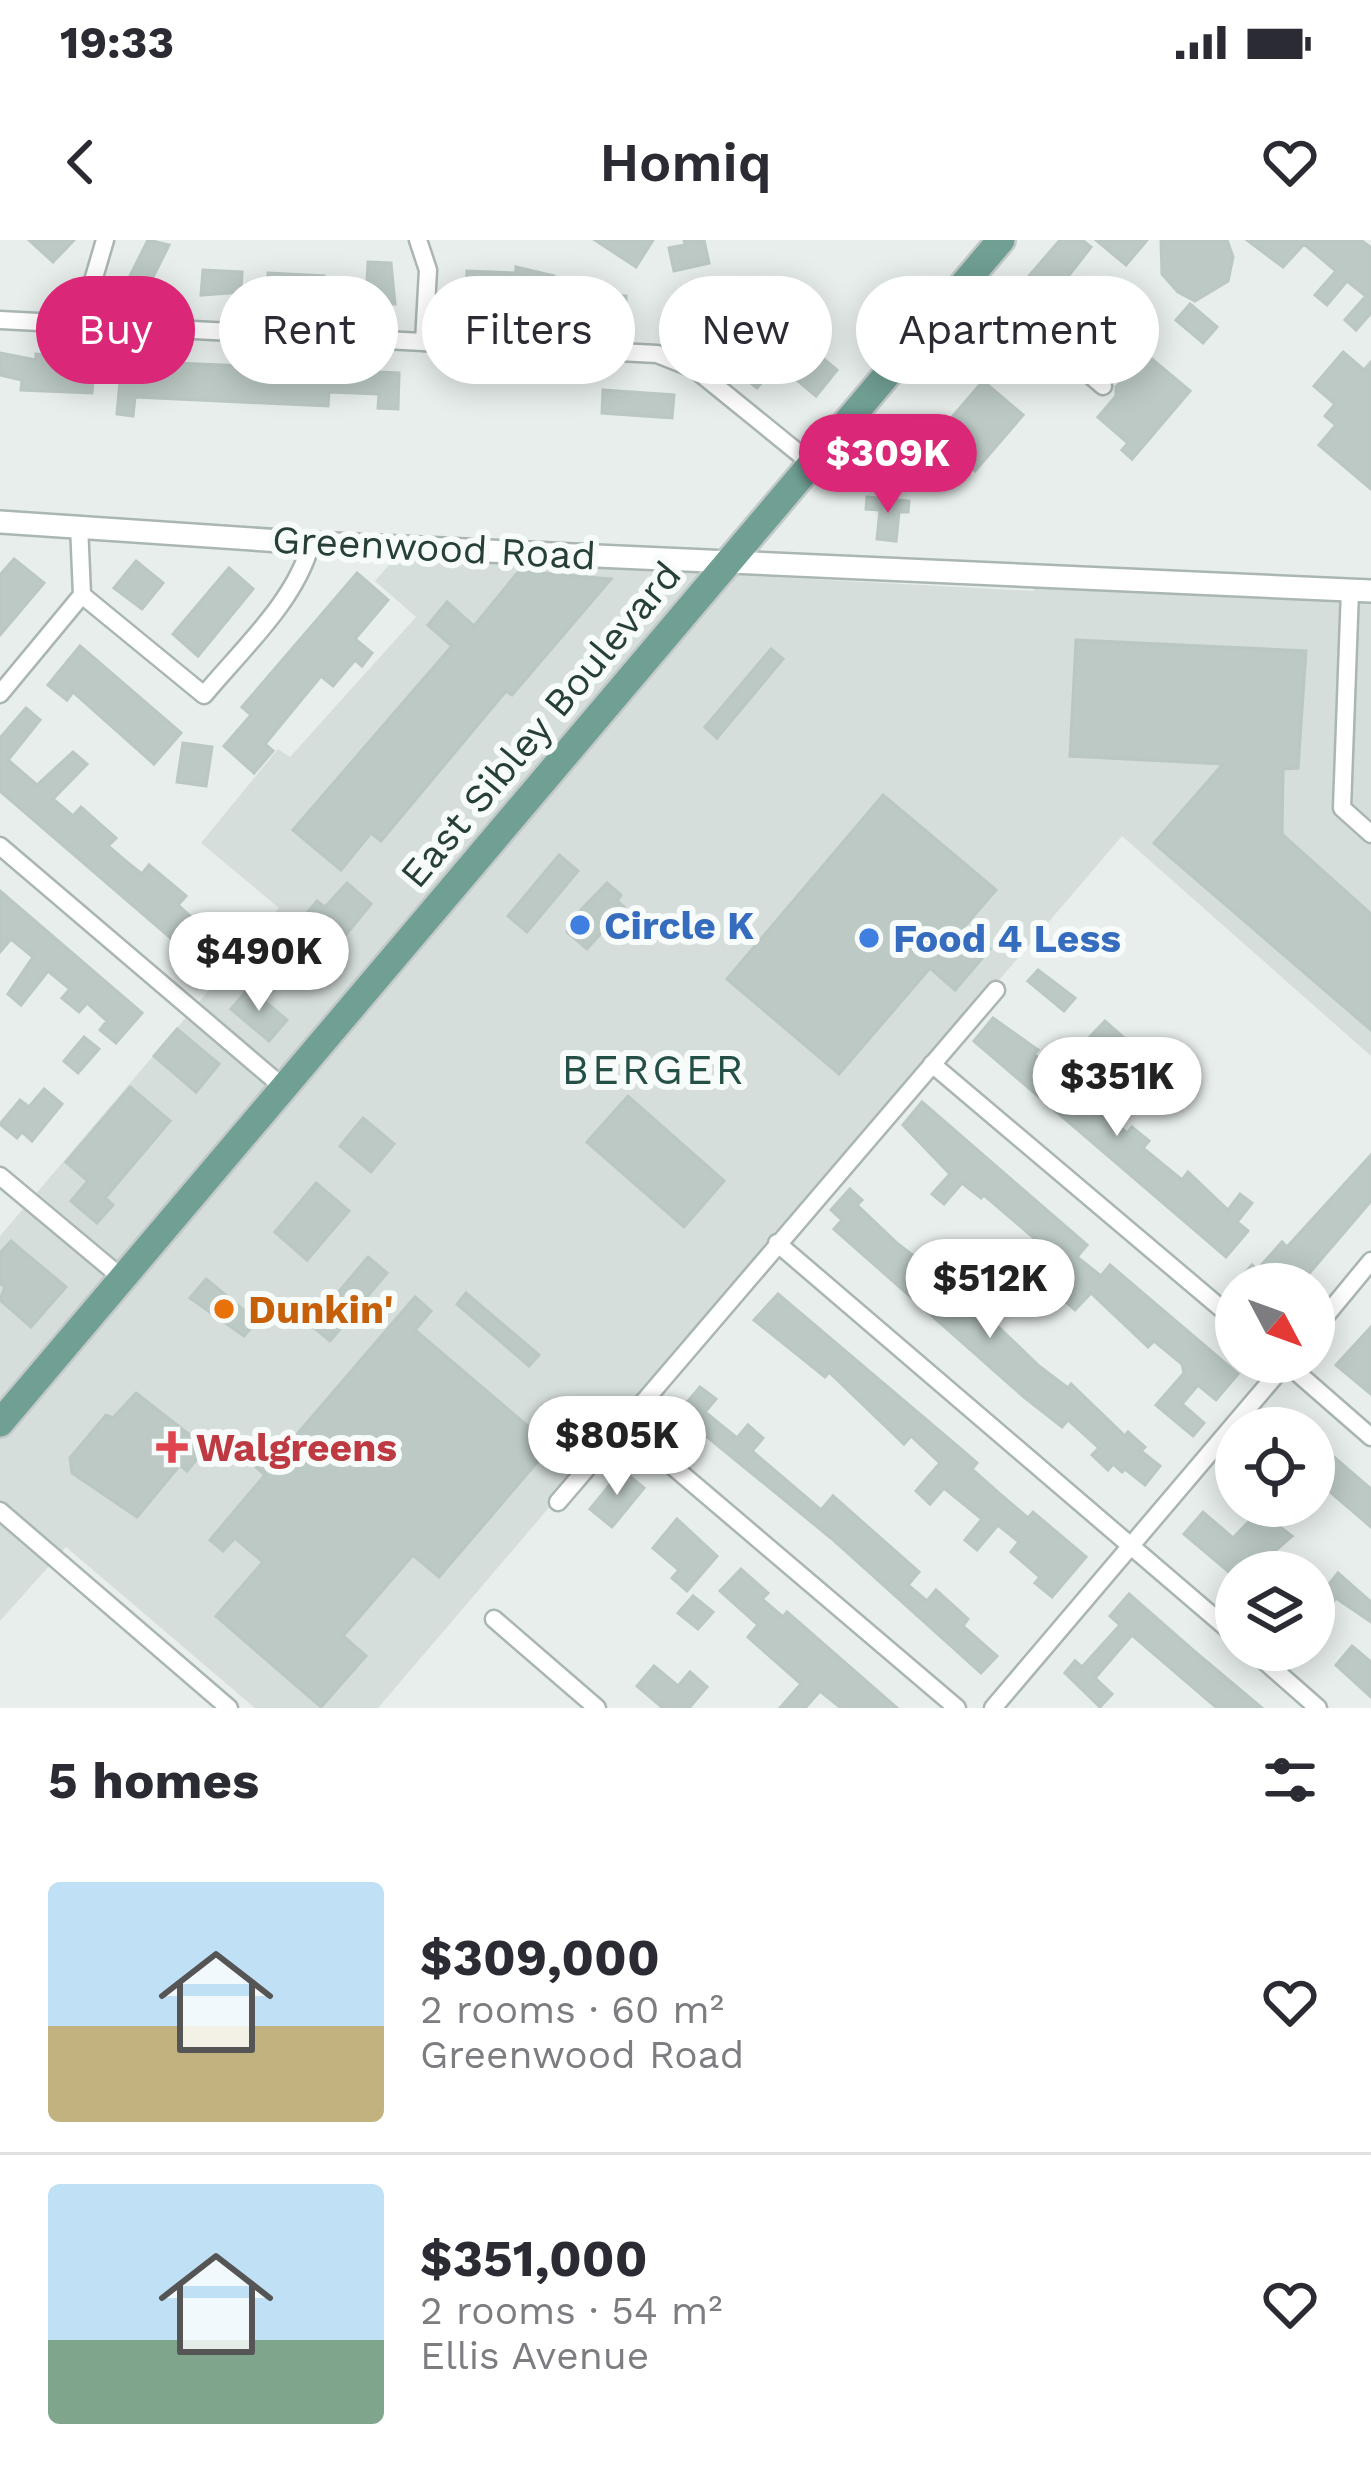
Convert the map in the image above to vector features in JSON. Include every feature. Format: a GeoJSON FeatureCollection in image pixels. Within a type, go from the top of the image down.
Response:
{"type":"FeatureCollection","features":[{"type":"Feature","properties":{"kind":"main road","name":"East Sibley Boulevard"},"geometry":{"type":"LineString","coordinates":[[0,1423],[1001,240]]}},
{"type":"Feature","properties":{"kind":"street"},"geometry":{"type":"LineString","coordinates":[[94,276],[105,240]]}},
{"type":"Feature","properties":{"kind":"street"},"geometry":{"type":"LineString","coordinates":[[418,240],[428,276]]}},
{"type":"Feature","properties":{"kind":"street"},"geometry":{"type":"LineString","coordinates":[[972,273],[1102,386]]}},
{"type":"Feature","properties":{"kind":"street"},"geometry":{"type":"LineString","coordinates":[[0,320],[36,322]]}},
{"type":"Feature","properties":{"kind":"street"},"geometry":{"type":"LineString","coordinates":[[195,331],[422,342]]}},
{"type":"Feature","properties":{"kind":"street"},"geometry":{"type":"LineString","coordinates":[[635,353],[657,354],[695,368],[812,464]]}},
{"type":"Feature","properties":{"kind":"street","name":"Greenwood Road"},"geometry":{"type":"LineString","coordinates":[[0,522],[310,543],[1360,590]]}},
{"type":"Feature","properties":{"kind":"street"},"geometry":{"type":"LineString","coordinates":[[0,694],[82,595],[79,525]]}},
{"type":"Feature","properties":{"kind":"street"},"geometry":{"type":"LineString","coordinates":[[82,595],[204,695],[285,597],[304,568],[310,543]]}},
{"type":"Feature","properties":{"kind":"street"},"geometry":{"type":"LineString","coordinates":[[1360,590],[1342,808],[1371,834]]}},
{"type":"Feature","properties":{"kind":"street"},"geometry":{"type":"LineString","coordinates":[[0,846],[284,1088]]}},
{"type":"Feature","properties":{"kind":"street"},"geometry":{"type":"LineString","coordinates":[[557,1502],[996,990]]}},
{"type":"Feature","properties":{"kind":"street"},"geometry":{"type":"LineString","coordinates":[[932,1064],[1215,1303]]}},
{"type":"Feature","properties":{"kind":"street"},"geometry":{"type":"LineString","coordinates":[[0,1176],[122,1279]]}},
{"type":"Feature","properties":{"kind":"street"},"geometry":{"type":"LineString","coordinates":[[777,1244],[1215,1617]]}},
{"type":"Feature","properties":{"kind":"street"},"geometry":{"type":"LineString","coordinates":[[1335,1305],[1371,1261]]}},
{"type":"Feature","properties":{"kind":"street"},"geometry":{"type":"LineString","coordinates":[[993,1708],[1268,1383]]}},
{"type":"Feature","properties":{"kind":"street"},"geometry":{"type":"LineString","coordinates":[[1310,1383],[1371,1437]]}},
{"type":"Feature","properties":{"kind":"street"},"geometry":{"type":"LineString","coordinates":[[623,1424],[957,1708]]}},
{"type":"Feature","properties":{"kind":"street"},"geometry":{"type":"LineString","coordinates":[[0,1511],[229,1708]]}},
{"type":"Feature","properties":{"kind":"street"},"geometry":{"type":"LineString","coordinates":[[494,1619],[597,1708]]}},
{"type":"Feature","properties":{"kind":"street"},"geometry":{"type":"LineString","coordinates":[[1276,1671],[1318,1708]]}},
{"type":"Feature","properties":{"kind":"shaded area"},"geometry":{"type":"Polygon","coordinates":[[[396,557],[1034,591],[1033,575],[1371,592],[1371,1056],[1122,836],[378,1708],[255,1708],[66,1547],[0,1621],[0,1236],[279,908],[201,843],[278,749],[290,757],[416,617],[375,581],[396,557]]]}},
{"type":"Feature","properties":{"kind":"building"},"geometry":{"type":"Polygon","coordinates":[[[29,240],[74,240],[53,262],[29,240]]]}},
{"type":"Feature","properties":{"kind":"building"},"geometry":{"type":"Polygon","coordinates":[[[148,240],[169,245],[154,276],[130,276],[148,240]]]}},
{"type":"Feature","properties":{"kind":"building"},"geometry":{"type":"Polygon","coordinates":[[[595,240],[653,240],[636,267],[595,240]]]}},
{"type":"Feature","properties":{"kind":"building"},"geometry":{"type":"Polygon","coordinates":[[[684,240],[704,240],[709,263],[674,271],[669,248],[685,245],[684,240]]]}},
{"type":"Feature","properties":{"kind":"building"},"geometry":{"type":"Polygon","coordinates":[[[1060,240],[1082,240],[1091,247],[1068,276],[1029,276],[1060,240]]]}},
{"type":"Feature","properties":{"kind":"building"},"geometry":{"type":"Polygon","coordinates":[[[1096,240],[1147,240],[1126,265],[1096,240]]]}},
{"type":"Feature","properties":{"kind":"building"},"geometry":{"type":"Polygon","coordinates":[[[1161,240],[1227,240],[1233,257],[1228,281],[1195,301],[1178,292],[1162,274],[1161,240]]]}},
{"type":"Feature","properties":{"kind":"building"},"geometry":{"type":"Polygon","coordinates":[[[1247,240],[1361,240],[1371,248],[1371,313],[1356,330],[1345,320],[1366,296],[1347,281],[1327,305],[1315,295],[1336,271],[1304,244],[1283,267],[1247,240]]]}},
{"type":"Feature","properties":{"kind":"building"},"geometry":{"type":"Polygon","coordinates":[[[368,262],[391,263],[392,276],[367,276],[368,262]]]}},
{"type":"Feature","properties":{"kind":"building"},"geometry":{"type":"Polygon","coordinates":[[[516,267],[554,276],[467,276],[467,271],[516,273],[516,267]]]}},
{"type":"Feature","properties":{"kind":"building"},"geometry":{"type":"Polygon","coordinates":[[[203,270],[242,272],[242,276],[219,276],[219,294],[201,295],[203,270]]]}},
{"type":"Feature","properties":{"kind":"building"},"geometry":{"type":"Polygon","coordinates":[[[1190,304],[1217,327],[1203,343],[1176,320],[1190,304]]]}},
{"type":"Feature","properties":{"kind":"building"},"geometry":{"type":"Polygon","coordinates":[[[1343,352],[1364,370],[1371,362],[1371,489],[1319,445],[1336,425],[1325,416],[1335,404],[1314,386],[1343,352]]]}},
{"type":"Feature","properties":{"kind":"building"},"geometry":{"type":"Polygon","coordinates":[[[0,353],[36,360],[36,384],[93,384],[92,393],[21,390],[22,380],[0,375],[0,353]]]}},
{"type":"Feature","properties":{"kind":"building"},"geometry":{"type":"Polygon","coordinates":[[[195,364],[219,365],[219,384],[398,384],[399,373],[398,409],[378,408],[379,394],[329,392],[328,406],[135,397],[133,416],[117,414],[120,384],[195,384],[195,364]]]}},
{"type":"Feature","properties":{"kind":"building"},"geometry":{"type":"Polygon","coordinates":[[[1159,365],[1190,391],[1132,459],[1122,450],[1128,443],[1098,417],[1116,396],[1116,387],[1159,384],[1159,365]]]}},
{"type":"Feature","properties":{"kind":"building"},"geometry":{"type":"Polygon","coordinates":[[[802,384],[826,384],[816,396],[802,384]]]}},
{"type":"Feature","properties":{"kind":"building"},"geometry":{"type":"Polygon","coordinates":[[[980,384],[1023,415],[975,471],[935,437],[980,384]]]}},
{"type":"Feature","properties":{"kind":"building"},"geometry":{"type":"Polygon","coordinates":[[[603,390],[674,395],[672,418],[602,413],[603,390]]]}},
{"type":"Feature","properties":{"kind":"building"},"geometry":{"type":"Polygon","coordinates":[[[867,497],[909,501],[908,512],[899,512],[896,541],[877,539],[880,510],[866,509],[867,497]]]}},
{"type":"Feature","properties":{"kind":"building"},"geometry":{"type":"Polygon","coordinates":[[[14,559],[44,583],[0,635],[0,575],[14,559]]]}},
{"type":"Feature","properties":{"kind":"building"},"geometry":{"type":"Polygon","coordinates":[[[136,561],[163,583],[142,609],[114,588],[136,561]]]}},
{"type":"Feature","properties":{"kind":"building"},"geometry":{"type":"Polygon","coordinates":[[[229,568],[253,589],[198,656],[173,634],[229,568]]]}},
{"type":"Feature","properties":{"kind":"building"},"geometry":{"type":"Polygon","coordinates":[[[519,571],[611,579],[512,695],[506,691],[381,841],[371,833],[341,870],[293,830],[452,646],[428,625],[447,602],[474,626],[519,571]]]}},
{"type":"Feature","properties":{"kind":"building"},"geometry":{"type":"Polygon","coordinates":[[[357,573],[388,600],[355,639],[372,653],[362,666],[355,660],[333,686],[321,676],[265,744],[273,751],[254,773],[224,746],[251,715],[242,707],[357,573]]]}},
{"type":"Feature","properties":{"kind":"building"},"geometry":{"type":"Polygon","coordinates":[[[1076,640],[1306,651],[1298,768],[1283,769],[1282,834],[1371,914],[1371,1030],[1154,843],[1223,764],[1070,756],[1076,640]]]}},
{"type":"Feature","properties":{"kind":"building"},"geometry":{"type":"Polygon","coordinates":[[[80,646],[181,733],[154,764],[73,692],[67,700],[48,685],[80,646]]]}},
{"type":"Feature","properties":{"kind":"building"},"geometry":{"type":"Polygon","coordinates":[[[771,649],[783,659],[717,738],[705,727],[771,649]]]}},
{"type":"Feature","properties":{"kind":"building"},"geometry":{"type":"Polygon","coordinates":[[[26,708],[40,720],[8,760],[37,785],[73,752],[87,764],[53,799],[73,816],[81,807],[116,838],[108,846],[128,863],[142,874],[149,865],[186,896],[178,905],[210,934],[218,925],[234,939],[208,970],[0,791],[0,738],[26,708]]]}},
{"type":"Feature","properties":{"kind":"building"},"geometry":{"type":"Polygon","coordinates":[[[183,743],[212,747],[206,786],[177,782],[183,743]]]}},
{"type":"Feature","properties":{"kind":"building","name":"Food 4 Less"},"geometry":{"type":"Polygon","coordinates":[[[883,795],[996,890],[964,927],[990,949],[955,990],[930,968],[839,1074],[727,979],[883,795]]]}},
{"type":"Feature","properties":{"kind":"building","name":"Circle K"},"geometry":{"type":"Polygon","coordinates":[[[559,855],[578,871],[527,932],[508,916],[559,855]]]}},
{"type":"Feature","properties":{"kind":"building"},"geometry":{"type":"Polygon","coordinates":[[[347,883],[371,904],[336,947],[302,919],[317,901],[325,907],[347,883]]]}},
{"type":"Feature","properties":{"kind":"building"},"geometry":{"type":"Polygon","coordinates":[[[607,883],[621,895],[617,901],[624,907],[587,949],[567,932],[570,921],[607,883]]]}},
{"type":"Feature","properties":{"kind":"building"},"geometry":{"type":"Polygon","coordinates":[[[0,891],[142,1013],[116,1043],[100,1030],[107,1021],[87,1003],[79,1012],[62,998],[70,989],[48,971],[21,1005],[8,994],[33,957],[11,939],[0,952],[0,891]]]}},
{"type":"Feature","properties":{"kind":"building"},"geometry":{"type":"Polygon","coordinates":[[[1038,970],[1075,998],[1064,1011],[1028,981],[1038,970]]]}},
{"type":"Feature","properties":{"kind":"building"},"geometry":{"type":"Polygon","coordinates":[[[249,988],[287,1020],[269,1041],[231,1009],[249,988]]]}},
{"type":"Feature","properties":{"kind":"building"},"geometry":{"type":"Polygon","coordinates":[[[993,1018],[1038,1050],[1034,1054],[1061,1078],[1065,1074],[1084,1090],[1103,1069],[1113,1077],[1093,1099],[1103,1106],[1100,1110],[1127,1133],[1132,1127],[1149,1141],[1143,1148],[1182,1180],[1188,1172],[1228,1210],[1240,1194],[1252,1203],[1237,1222],[1248,1231],[1226,1257],[974,1041],[993,1018]]]}},
{"type":"Feature","properties":{"kind":"building"},"geometry":{"type":"Polygon","coordinates":[[[1105,1021],[1124,1038],[1105,1060],[1085,1042],[1105,1021]]]}},
{"type":"Feature","properties":{"kind":"building"},"geometry":{"type":"Polygon","coordinates":[[[177,1029],[219,1064],[196,1092],[154,1056],[177,1029]]]}},
{"type":"Feature","properties":{"kind":"building"},"geometry":{"type":"Polygon","coordinates":[[[84,1037],[99,1049],[78,1073],[64,1061],[84,1037]]]}},
{"type":"Feature","properties":{"kind":"building"},"geometry":{"type":"Polygon","coordinates":[[[130,1087],[170,1121],[105,1198],[113,1205],[97,1223],[71,1201],[88,1181],[66,1162],[130,1087]]]}},
{"type":"Feature","properties":{"kind":"building"},"geometry":{"type":"Polygon","coordinates":[[[44,1089],[62,1104],[32,1141],[22,1132],[17,1138],[0,1124],[20,1100],[29,1107],[44,1089]]]}},
{"type":"Feature","properties":{"kind":"building"},"geometry":{"type":"Polygon","coordinates":[[[628,1096],[724,1181],[684,1227],[587,1142],[628,1096]]]}},
{"type":"Feature","properties":{"kind":"building"},"geometry":{"type":"Polygon","coordinates":[[[922,1102],[1087,1245],[1077,1257],[1101,1276],[1110,1265],[1215,1354],[1215,1383],[1230,1383],[1216,1400],[1198,1385],[1182,1404],[1204,1423],[1193,1436],[1156,1405],[1184,1373],[1182,1364],[1154,1341],[1148,1347],[1091,1293],[1075,1310],[1065,1301],[1075,1289],[1049,1262],[1055,1256],[984,1195],[981,1198],[962,1183],[944,1204],[932,1194],[950,1174],[903,1125],[922,1102]]]}},
{"type":"Feature","properties":{"kind":"building"},"geometry":{"type":"Polygon","coordinates":[[[363,1118],[394,1144],[371,1172],[340,1146],[363,1118]]]}},
{"type":"Feature","properties":{"kind":"building"},"geometry":{"type":"Polygon","coordinates":[[[1371,1155],[1371,1201],[1318,1263],[1263,1263],[1282,1242],[1287,1247],[1371,1155]]]}},
{"type":"Feature","properties":{"kind":"building"},"geometry":{"type":"Polygon","coordinates":[[[316,1183],[349,1211],[307,1260],[275,1232],[316,1183]]]}},
{"type":"Feature","properties":{"kind":"building"},"geometry":{"type":"Polygon","coordinates":[[[850,1189],[862,1200],[857,1205],[898,1244],[937,1274],[940,1271],[1039,1366],[1068,1388],[1071,1384],[1125,1436],[1128,1432],[1145,1447],[1141,1451],[1160,1466],[1145,1485],[1113,1464],[1108,1470],[1092,1455],[1099,1448],[1068,1420],[1062,1427],[1024,1397],[834,1229],[842,1220],[831,1210],[850,1189]]]}},
{"type":"Feature","properties":{"kind":"building"},"geometry":{"type":"Polygon","coordinates":[[[11,1241],[66,1287],[31,1327],[0,1300],[5,1287],[0,1283],[0,1253],[11,1241]]]}},
{"type":"Feature","properties":{"kind":"building"},"geometry":{"type":"Polygon","coordinates":[[[368,1257],[387,1273],[330,1341],[311,1325],[368,1257]]]}},
{"type":"Feature","properties":{"kind":"building","name":"Dunkin'"},"geometry":{"type":"Polygon","coordinates":[[[206,1279],[257,1321],[244,1336],[190,1298],[206,1279]]]}},
{"type":"Feature","properties":{"kind":"building"},"geometry":{"type":"Polygon","coordinates":[[[466,1293],[539,1355],[529,1366],[457,1304],[466,1293]]]}},
{"type":"Feature","properties":{"kind":"building"},"geometry":{"type":"Polygon","coordinates":[[[778,1294],[977,1463],[972,1469],[1028,1518],[1033,1512],[1086,1557],[1052,1597],[1035,1583],[1040,1577],[1011,1552],[1019,1542],[998,1525],[977,1550],[965,1540],[982,1519],[944,1488],[930,1504],[916,1491],[940,1463],[911,1436],[904,1444],[829,1372],[825,1377],[754,1320],[778,1294]]]}},
{"type":"Feature","properties":{"kind":"building"},"geometry":{"type":"Polygon","coordinates":[[[415,1297],[431,1311],[415,1330],[551,1446],[439,1577],[413,1555],[343,1636],[366,1656],[321,1707],[216,1616],[263,1562],[235,1538],[223,1551],[210,1540],[265,1475],[241,1454],[253,1441],[275,1460],[415,1297]]]}},
{"type":"Feature","properties":{"kind":"building"},"geometry":{"type":"Polygon","coordinates":[[[1371,1327],[1371,1394],[1336,1365],[1371,1327]]]}},
{"type":"Feature","properties":{"kind":"building"},"geometry":{"type":"Polygon","coordinates":[[[700,1387],[716,1399],[705,1412],[737,1438],[748,1425],[763,1438],[752,1451],[821,1510],[833,1496],[919,1572],[908,1585],[927,1601],[936,1590],[968,1619],[963,1626],[997,1656],[981,1673],[831,1538],[678,1413],[700,1387]]]}},
{"type":"Feature","properties":{"kind":"building","name":"Walgreens"},"geometry":{"type":"Polygon","coordinates":[[[136,1393],[200,1443],[195,1449],[201,1454],[187,1471],[180,1465],[137,1517],[72,1473],[70,1458],[106,1415],[113,1418],[136,1393]]]}},
{"type":"Feature","properties":{"kind":"building"},"geometry":{"type":"Polygon","coordinates":[[[1335,1458],[1371,1489],[1371,1527],[1335,1496],[1335,1458]]]}},
{"type":"Feature","properties":{"kind":"building"},"geometry":{"type":"Polygon","coordinates":[[[622,1470],[644,1488],[612,1527],[590,1509],[622,1470]]]}},
{"type":"Feature","properties":{"kind":"building"},"geometry":{"type":"Polygon","coordinates":[[[1203,1512],[1233,1538],[1244,1527],[1280,1527],[1292,1536],[1275,1551],[1215,1551],[1215,1560],[1184,1534],[1203,1512]]]}},
{"type":"Feature","properties":{"kind":"building"},"geometry":{"type":"Polygon","coordinates":[[[677,1519],[717,1556],[687,1591],[672,1578],[679,1570],[653,1548],[677,1519]]]}},
{"type":"Feature","properties":{"kind":"building"},"geometry":{"type":"Polygon","coordinates":[[[741,1569],[768,1593],[762,1599],[783,1617],[787,1612],[897,1708],[841,1708],[820,1691],[805,1708],[780,1708],[801,1684],[748,1637],[758,1625],[720,1591],[741,1569]]]}},
{"type":"Feature","properties":{"kind":"building"},"geometry":{"type":"Polygon","coordinates":[[[1338,1573],[1371,1602],[1371,1622],[1335,1599],[1338,1573]]]}},
{"type":"Feature","properties":{"kind":"building"},"geometry":{"type":"Polygon","coordinates":[[[1129,1594],[1262,1708],[1217,1708],[1132,1635],[1095,1678],[1112,1694],[1100,1707],[1065,1673],[1075,1661],[1082,1667],[1120,1625],[1110,1616],[1129,1594]]]}},
{"type":"Feature","properties":{"kind":"building"},"geometry":{"type":"Polygon","coordinates":[[[693,1596],[713,1612],[698,1629],[678,1613],[693,1596]]]}},
{"type":"Feature","properties":{"kind":"building"},"geometry":{"type":"Polygon","coordinates":[[[1352,1646],[1371,1662],[1371,1697],[1336,1665],[1352,1646]]]}},
{"type":"Feature","properties":{"kind":"building"},"geometry":{"type":"Polygon","coordinates":[[[654,1666],[678,1686],[690,1672],[707,1687],[689,1708],[663,1708],[637,1686],[654,1666]]]}},
{"type":"Feature","properties":{"kind":"place","name":"Circle K"},"geometry":{"type":"Point","coordinates":[580,925]}},
{"type":"Feature","properties":{"kind":"place","name":"Food 4 Less"},"geometry":{"type":"Point","coordinates":[869,938]}},
{"type":"Feature","properties":{"kind":"place","name":"Dunkin'"},"geometry":{"type":"Point","coordinates":[224,1309]}},
{"type":"Feature","properties":{"kind":"place","name":"Walgreens"},"geometry":{"type":"Point","coordinates":[172,1447]}},
{"type":"Feature","properties":{"kind":"district","name":"BERGER"},"geometry":{"type":"Point","coordinates":[654,1069]}}]}
